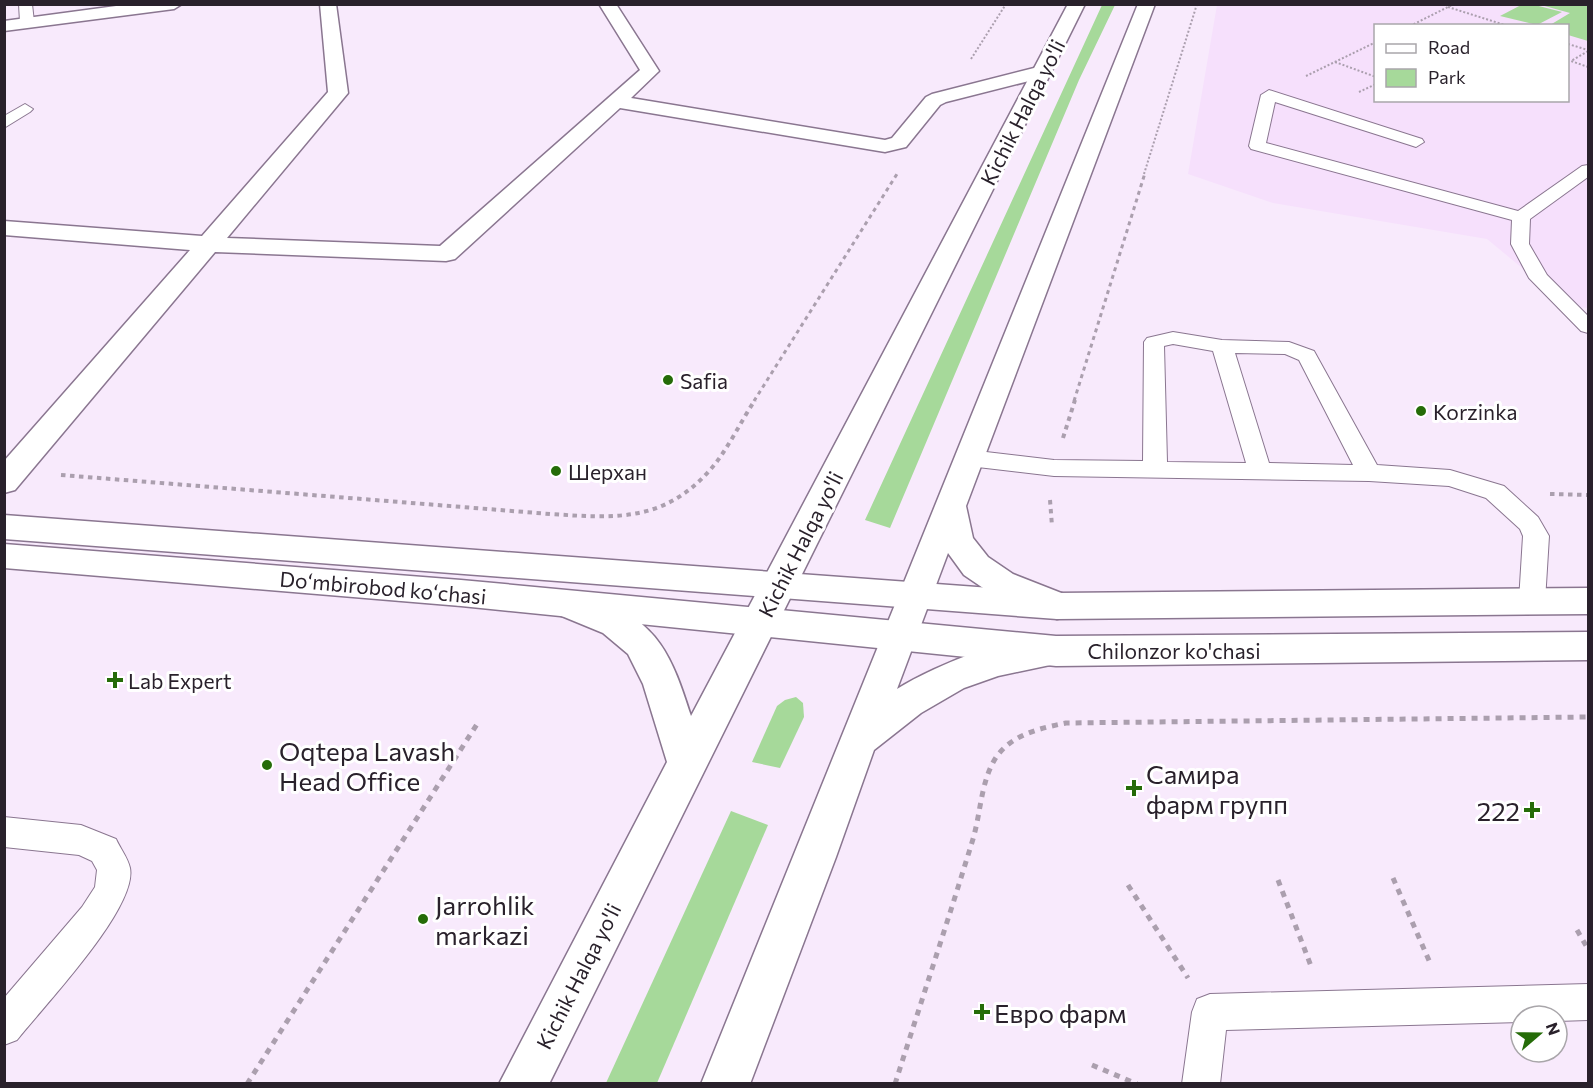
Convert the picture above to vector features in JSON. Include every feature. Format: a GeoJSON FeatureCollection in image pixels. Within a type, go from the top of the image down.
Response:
{"type":"FeatureCollection","features":[{"type":"Feature","properties":{"kind":"main road"},"geometry":{"type":"LineString","coordinates":[[4,26],[26,13],[174,4]]}},
{"type":"Feature","properties":{"kind":"main road"},"geometry":{"type":"LineString","coordinates":[[9,477],[338,93],[328,4]]}},
{"type":"Feature","properties":{"kind":"main road"},"geometry":{"type":"LineString","coordinates":[[4,228],[208,244],[446,254],[650,71],[607,4]]}},
{"type":"Feature","properties":{"kind":"main road","name":"Kichik Halqa yo'li"},"geometry":{"type":"LineString","coordinates":[[523,1083],[1077,4]]}},
{"type":"Feature","properties":{"kind":"main road"},"geometry":{"type":"LineString","coordinates":[[724,1083],[815,857],[899,635],[1147,4]]}},
{"type":"Feature","properties":{"kind":"main road"},"geometry":{"type":"LineString","coordinates":[[617,102],[885,146],[899,143],[933,101],[1042,72]]}},
{"type":"Feature","properties":{"kind":"main road"},"geometry":{"type":"LineString","coordinates":[[950,506],[957,540],[971,562],[1010,588],[1057,606]]}},
{"type":"Feature","properties":{"kind":"main road","name":"Doʻmbirobod koʻchasi"},"geometry":{"type":"LineString","coordinates":[[4,527],[915,595]]}},
{"type":"Feature","properties":{"kind":"main road","name":"Doʻmbirobod koʻchasi"},"geometry":{"type":"LineString","coordinates":[[4,556],[564,603],[760,622]]}},
{"type":"Feature","properties":{"kind":"main road"},"geometry":{"type":"LineString","coordinates":[[915,595],[1057,606],[1588,601]]}},
{"type":"Feature","properties":{"kind":"main road"},"geometry":{"type":"LineString","coordinates":[[564,603],[594,613],[622,627],[641,644],[654,665],[687,764]]}},
{"type":"Feature","properties":{"kind":"main road","name":"Chilonzor ko'chasi"},"geometry":{"type":"LineString","coordinates":[[760,622],[1056,651],[1588,646]]}},
{"type":"Feature","properties":{"kind":"main road"},"geometry":{"type":"LineString","coordinates":[[858,741],[913,696],[946,677],[981,664],[1056,651]]}},
{"type":"Feature","properties":{"kind":"lane"},"geometry":{"type":"LineString","coordinates":[[1416,142],[1269,95],[1257,146],[1521,217]]}},
{"type":"Feature","properties":{"kind":"lane"},"geometry":{"type":"LineString","coordinates":[[4,123],[25,109]]}},
{"type":"Feature","properties":{"kind":"lane"},"geometry":{"type":"LineString","coordinates":[[1521,217],[1588,170]]}},
{"type":"Feature","properties":{"kind":"lane"},"geometry":{"type":"LineString","coordinates":[[1521,217],[1520,244],[1539,278],[1588,327]]}},
{"type":"Feature","properties":{"kind":"lane"},"geometry":{"type":"LineString","coordinates":[[1155,469],[1154,342],[1173,338],[1222,346],[1289,348],[1306,356],[1369,473]]}},
{"type":"Feature","properties":{"kind":"lane"},"geometry":{"type":"LineString","coordinates":[[1222,346],[1260,471]]}},
{"type":"Feature","properties":{"kind":"lane"},"geometry":{"type":"LineString","coordinates":[[969,458],[1054,468],[1369,473],[1450,478],[1495,492],[1529,522],[1536,536],[1532,602]]}},
{"type":"Feature","properties":{"kind":"lane"},"geometry":{"type":"LineString","coordinates":[[4,832],[81,840],[104,850],[114,869],[111,892],[94,919],[4,1027]]}},
{"type":"Feature","properties":{"kind":"lane"},"geometry":{"type":"LineString","coordinates":[[1201,1083],[1210,1012],[1588,1002]]}},
{"type":"Feature","properties":{"kind":"path"},"geometry":{"type":"LineString","coordinates":[[947,96],[1006,4]]}},
{"type":"Feature","properties":{"kind":"path"},"geometry":{"type":"LineString","coordinates":[[1052,526],[1048,484],[1197,4]]}},
{"type":"Feature","properties":{"kind":"path"},"geometry":{"type":"LineString","coordinates":[[1416,23],[1454,4]]}},
{"type":"Feature","properties":{"kind":"path"},"geometry":{"type":"LineString","coordinates":[[1448,7],[1502,24]]}},
{"type":"Feature","properties":{"kind":"path"},"geometry":{"type":"LineString","coordinates":[[1269,95],[1374,43]]}},
{"type":"Feature","properties":{"kind":"path"},"geometry":{"type":"LineString","coordinates":[[1569,44],[1588,50]]}},
{"type":"Feature","properties":{"kind":"path"},"geometry":{"type":"LineString","coordinates":[[1588,50],[1571,61],[1588,67]]}},
{"type":"Feature","properties":{"kind":"path"},"geometry":{"type":"LineString","coordinates":[[1335,62],[1374,76]]}},
{"type":"Feature","properties":{"kind":"path"},"geometry":{"type":"LineString","coordinates":[[9,477],[550,514],[626,518],[646,513],[667,504],[691,488],[711,469],[900,168]]}},
{"type":"Feature","properties":{"kind":"path"},"geometry":{"type":"LineString","coordinates":[[895,1083],[977,824],[990,769],[1003,749],[1022,736],[1043,727],[1066,723],[1588,717]]}},
{"type":"Feature","properties":{"kind":"path"},"geometry":{"type":"LineString","coordinates":[[247,1083],[479,721]]}},
{"type":"Feature","properties":{"kind":"path"},"geometry":{"type":"LineString","coordinates":[[1393,878],[1449,1005]]}},
{"type":"Feature","properties":{"kind":"path"},"geometry":{"type":"LineString","coordinates":[[1278,880],[1327,1008]]}},
{"type":"Feature","properties":{"kind":"path"},"geometry":{"type":"LineString","coordinates":[[1128,885],[1210,1012]]}},
{"type":"Feature","properties":{"kind":"path"},"geometry":{"type":"LineString","coordinates":[[1577,930],[1588,948]]}},
{"type":"Feature","properties":{"kind":"path"},"geometry":{"type":"LineString","coordinates":[[1092,1065],[1137,1083]]}},
{"type":"Feature","properties":{"kind":"shaded area"},"geometry":{"type":"Polygon","coordinates":[[[1217,5],[1588,5],[1588,308],[1568,306],[1487,239],[1273,203],[1188,174],[1217,5]]]}},
{"type":"Feature","properties":{"kind":"green space"},"geometry":{"type":"Polygon","coordinates":[[[1523,4],[1562,12],[1539,24],[1500,16],[1523,4]]]}},
{"type":"Feature","properties":{"kind":"green space"},"geometry":{"type":"Polygon","coordinates":[[[1102,5],[1115,5],[1079,80],[890,528],[865,520],[1102,5]]]}},
{"type":"Feature","properties":{"kind":"green space"},"geometry":{"type":"Polygon","coordinates":[[[1541,5],[1588,5],[1588,41],[1569,35],[1569,24],[1552,24],[1570,13],[1541,5]]]}},
{"type":"Feature","properties":{"kind":"green space"},"geometry":{"type":"Polygon","coordinates":[[[796,697],[803,703],[804,717],[780,768],[752,762],[777,706],[785,700],[796,697]]]}},
{"type":"Feature","properties":{"kind":"green space"},"geometry":{"type":"Polygon","coordinates":[[[731,811],[768,825],[657,1083],[606,1083],[731,811]]]}},
{"type":"Feature","properties":{"kind":"place","name":"Safia"},"geometry":{"type":"Point","coordinates":[668,380]}},
{"type":"Feature","properties":{"kind":"place","name":"Korzinka"},"geometry":{"type":"Point","coordinates":[1421,411]}},
{"type":"Feature","properties":{"kind":"place","name":"Шерхан"},"geometry":{"type":"Point","coordinates":[556,471]}},
{"type":"Feature","properties":{"kind":"place","name":"Lab Expert"},"geometry":{"type":"Point","coordinates":[115,680]}},
{"type":"Feature","properties":{"kind":"place","name":"Oqtepa Lavash Head Office"},"geometry":{"type":"Point","coordinates":[267,765]}},
{"type":"Feature","properties":{"kind":"place","name":"Самира фарм групп"},"geometry":{"type":"Point","coordinates":[1134,788]}},
{"type":"Feature","properties":{"kind":"place","name":"222"},"geometry":{"type":"Point","coordinates":[1532,810]}},
{"type":"Feature","properties":{"kind":"place","name":"Jarrohlik markazi"},"geometry":{"type":"Point","coordinates":[423,919]}},
{"type":"Feature","properties":{"kind":"place","name":"Евро фарм"},"geometry":{"type":"Point","coordinates":[982,1012]}}]}
